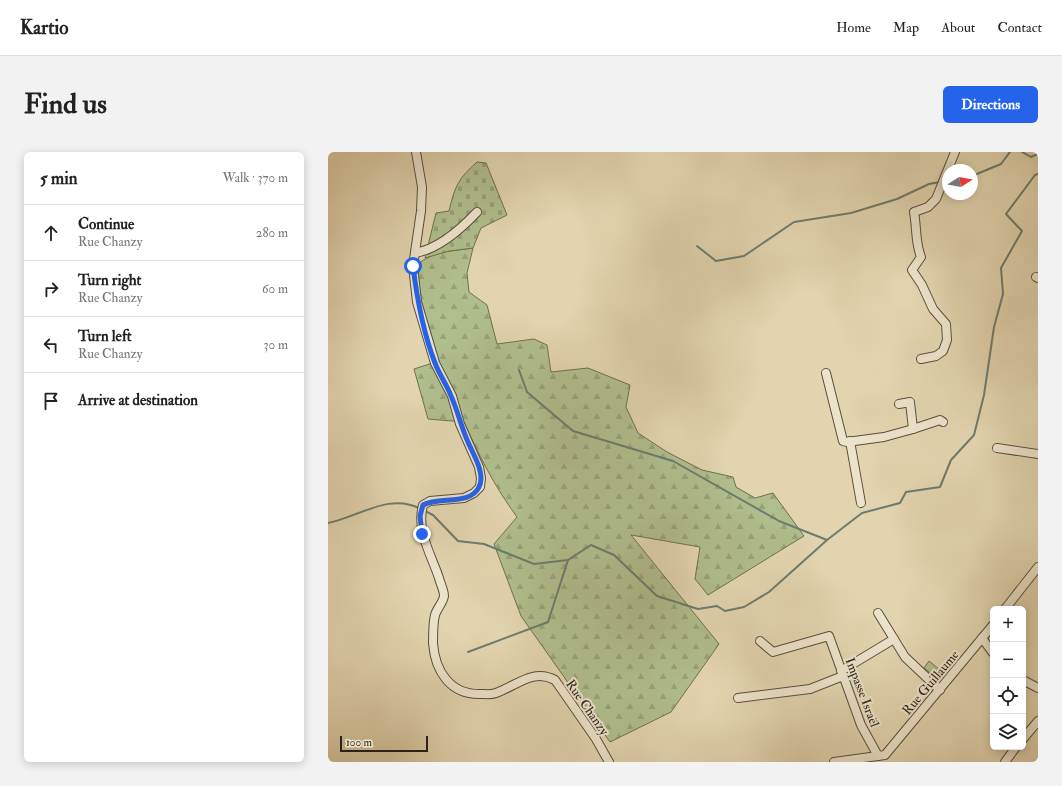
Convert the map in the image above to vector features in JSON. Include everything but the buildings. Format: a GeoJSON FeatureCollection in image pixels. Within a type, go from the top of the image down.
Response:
{"type":"FeatureCollection","features":[{"type":"Feature","properties":{"kind":"street","name":"Rue Chanzy"},"geometry":{"type":"LineString","coordinates":[[416,152],[422,187],[421,211],[413,266],[417,302],[435,363],[452,396],[460,424],[479,467],[480,478],[480,487],[474,493],[464,498],[430,501],[423,505],[420,516],[422,534],[434,563],[444,595],[442,604],[435,614],[433,642],[439,671],[445,681],[455,689],[473,695],[494,694],[533,676],[546,675],[555,680],[596,739],[609,762]]}},
{"type":"Feature","properties":{"kind":"street"},"geometry":{"type":"LineString","coordinates":[[921,359],[936,356],[943,351],[947,340],[946,324],[933,309],[922,285],[912,270],[921,257],[916,243],[917,232],[914,212],[928,207],[936,199],[951,153]]}},
{"type":"Feature","properties":{"kind":"street"},"geometry":{"type":"LineString","coordinates":[[415,253],[423,252],[442,241],[462,227],[476,212]]}},
{"type":"Feature","properties":{"kind":"street"},"geometry":{"type":"LineString","coordinates":[[826,373],[841,439],[850,442],[884,437],[940,420],[943,422]]}},
{"type":"Feature","properties":{"kind":"street"},"geometry":{"type":"LineString","coordinates":[[899,404],[910,402],[913,428]]}},
{"type":"Feature","properties":{"kind":"street"},"geometry":{"type":"LineString","coordinates":[[850,442],[861,503]]}},
{"type":"Feature","properties":{"kind":"street"},"geometry":{"type":"LineString","coordinates":[[997,448],[1038,454]]}},
{"type":"Feature","properties":{"kind":"street"},"geometry":{"type":"LineString","coordinates":[[1007,606],[1038,567]]}},
{"type":"Feature","properties":{"kind":"street"},"geometry":{"type":"LineString","coordinates":[[878,613],[905,657],[940,690]]}},
{"type":"Feature","properties":{"kind":"street","name":"Rue Guillaume"},"geometry":{"type":"LineString","coordinates":[[881,756],[940,690],[990,629]]}},
{"type":"Feature","properties":{"kind":"street","name":"Impasse Israël"},"geometry":{"type":"LineString","coordinates":[[760,641],[773,652],[829,636],[861,725],[881,756]]}},
{"type":"Feature","properties":{"kind":"street"},"geometry":{"type":"LineString","coordinates":[[982,638],[990,649]]}},
{"type":"Feature","properties":{"kind":"street"},"geometry":{"type":"LineString","coordinates":[[738,698],[810,689],[842,674],[894,639]]}},
{"type":"Feature","properties":{"kind":"street"},"geometry":{"type":"LineString","coordinates":[[1026,682],[1038,688]]}},
{"type":"Feature","properties":{"kind":"street"},"geometry":{"type":"LineString","coordinates":[[1026,736],[1038,722]]}},
{"type":"Feature","properties":{"kind":"street"},"geometry":{"type":"LineString","coordinates":[[1005,762],[1014,750]]}},
{"type":"Feature","properties":{"kind":"street"},"geometry":{"type":"LineString","coordinates":[[834,762],[881,756]]}},
{"type":"Feature","properties":{"kind":"green space"},"geometry":{"type":"Polygon","coordinates":[[[477,162],[486,163],[507,215],[481,228],[473,248],[449,251],[425,258],[436,213],[449,211],[455,189],[461,178],[477,162]]]}},
{"type":"Feature","properties":{"kind":"green space"},"geometry":{"type":"Polygon","coordinates":[[[473,248],[467,273],[469,292],[487,305],[497,344],[534,339],[547,345],[551,372],[588,368],[630,385],[626,407],[638,433],[667,452],[702,470],[733,477],[736,487],[755,498],[773,493],[804,536],[708,595],[695,579],[700,547],[631,535],[719,644],[671,712],[610,742],[521,616],[494,544],[517,517],[488,471],[464,422],[428,419],[414,369],[439,361],[421,300],[417,265],[423,260],[436,254],[473,248]]]}},
{"type":"Feature","properties":{"kind":"green space"},"geometry":{"type":"Polygon","coordinates":[[[929,661],[945,674],[940,681],[924,668],[929,661]]]}},
{"type":"Feature","properties":{"kind":"waterway"},"geometry":{"type":"LineString","coordinates":[[978,174],[1001,164],[1010,152]]}},
{"type":"Feature","properties":{"kind":"waterway"},"geometry":{"type":"LineString","coordinates":[[1022,152],[1031,157],[1038,154]]}},
{"type":"Feature","properties":{"kind":"waterway"},"geometry":{"type":"LineString","coordinates":[[425,511],[433,515],[458,541],[484,544],[534,564],[568,560],[591,545],[614,555],[657,596],[698,609],[717,606],[725,611],[744,607],[769,592],[827,540],[862,513],[900,503],[906,492],[940,487],[951,460],[974,435],[984,395],[994,327],[1003,294],[1001,268],[1022,231],[1006,214],[1035,175],[1038,174]]}},
{"type":"Feature","properties":{"kind":"waterway"},"geometry":{"type":"LineString","coordinates":[[697,246],[716,261],[744,256],[794,222],[851,213],[897,199],[929,184],[940,182]]}},
{"type":"Feature","properties":{"kind":"waterway"},"geometry":{"type":"LineString","coordinates":[[519,370],[527,392],[573,431],[673,461],[779,521],[827,540]]}},
{"type":"Feature","properties":{"kind":"waterway"},"geometry":{"type":"LineString","coordinates":[[328,523],[386,504],[409,504],[421,509]]}},
{"type":"Feature","properties":{"kind":"waterway"},"geometry":{"type":"LineString","coordinates":[[468,652],[548,622],[568,560]]}},
{"type":"Feature","properties":{"kind":"route"},"geometry":{"type":"LineString","coordinates":[[413,266],[417,302],[435,363],[452,396],[460,424],[479,467],[480,478],[480,487],[474,493],[464,498],[430,501],[423,505],[420,516],[422,534]]}}]}
